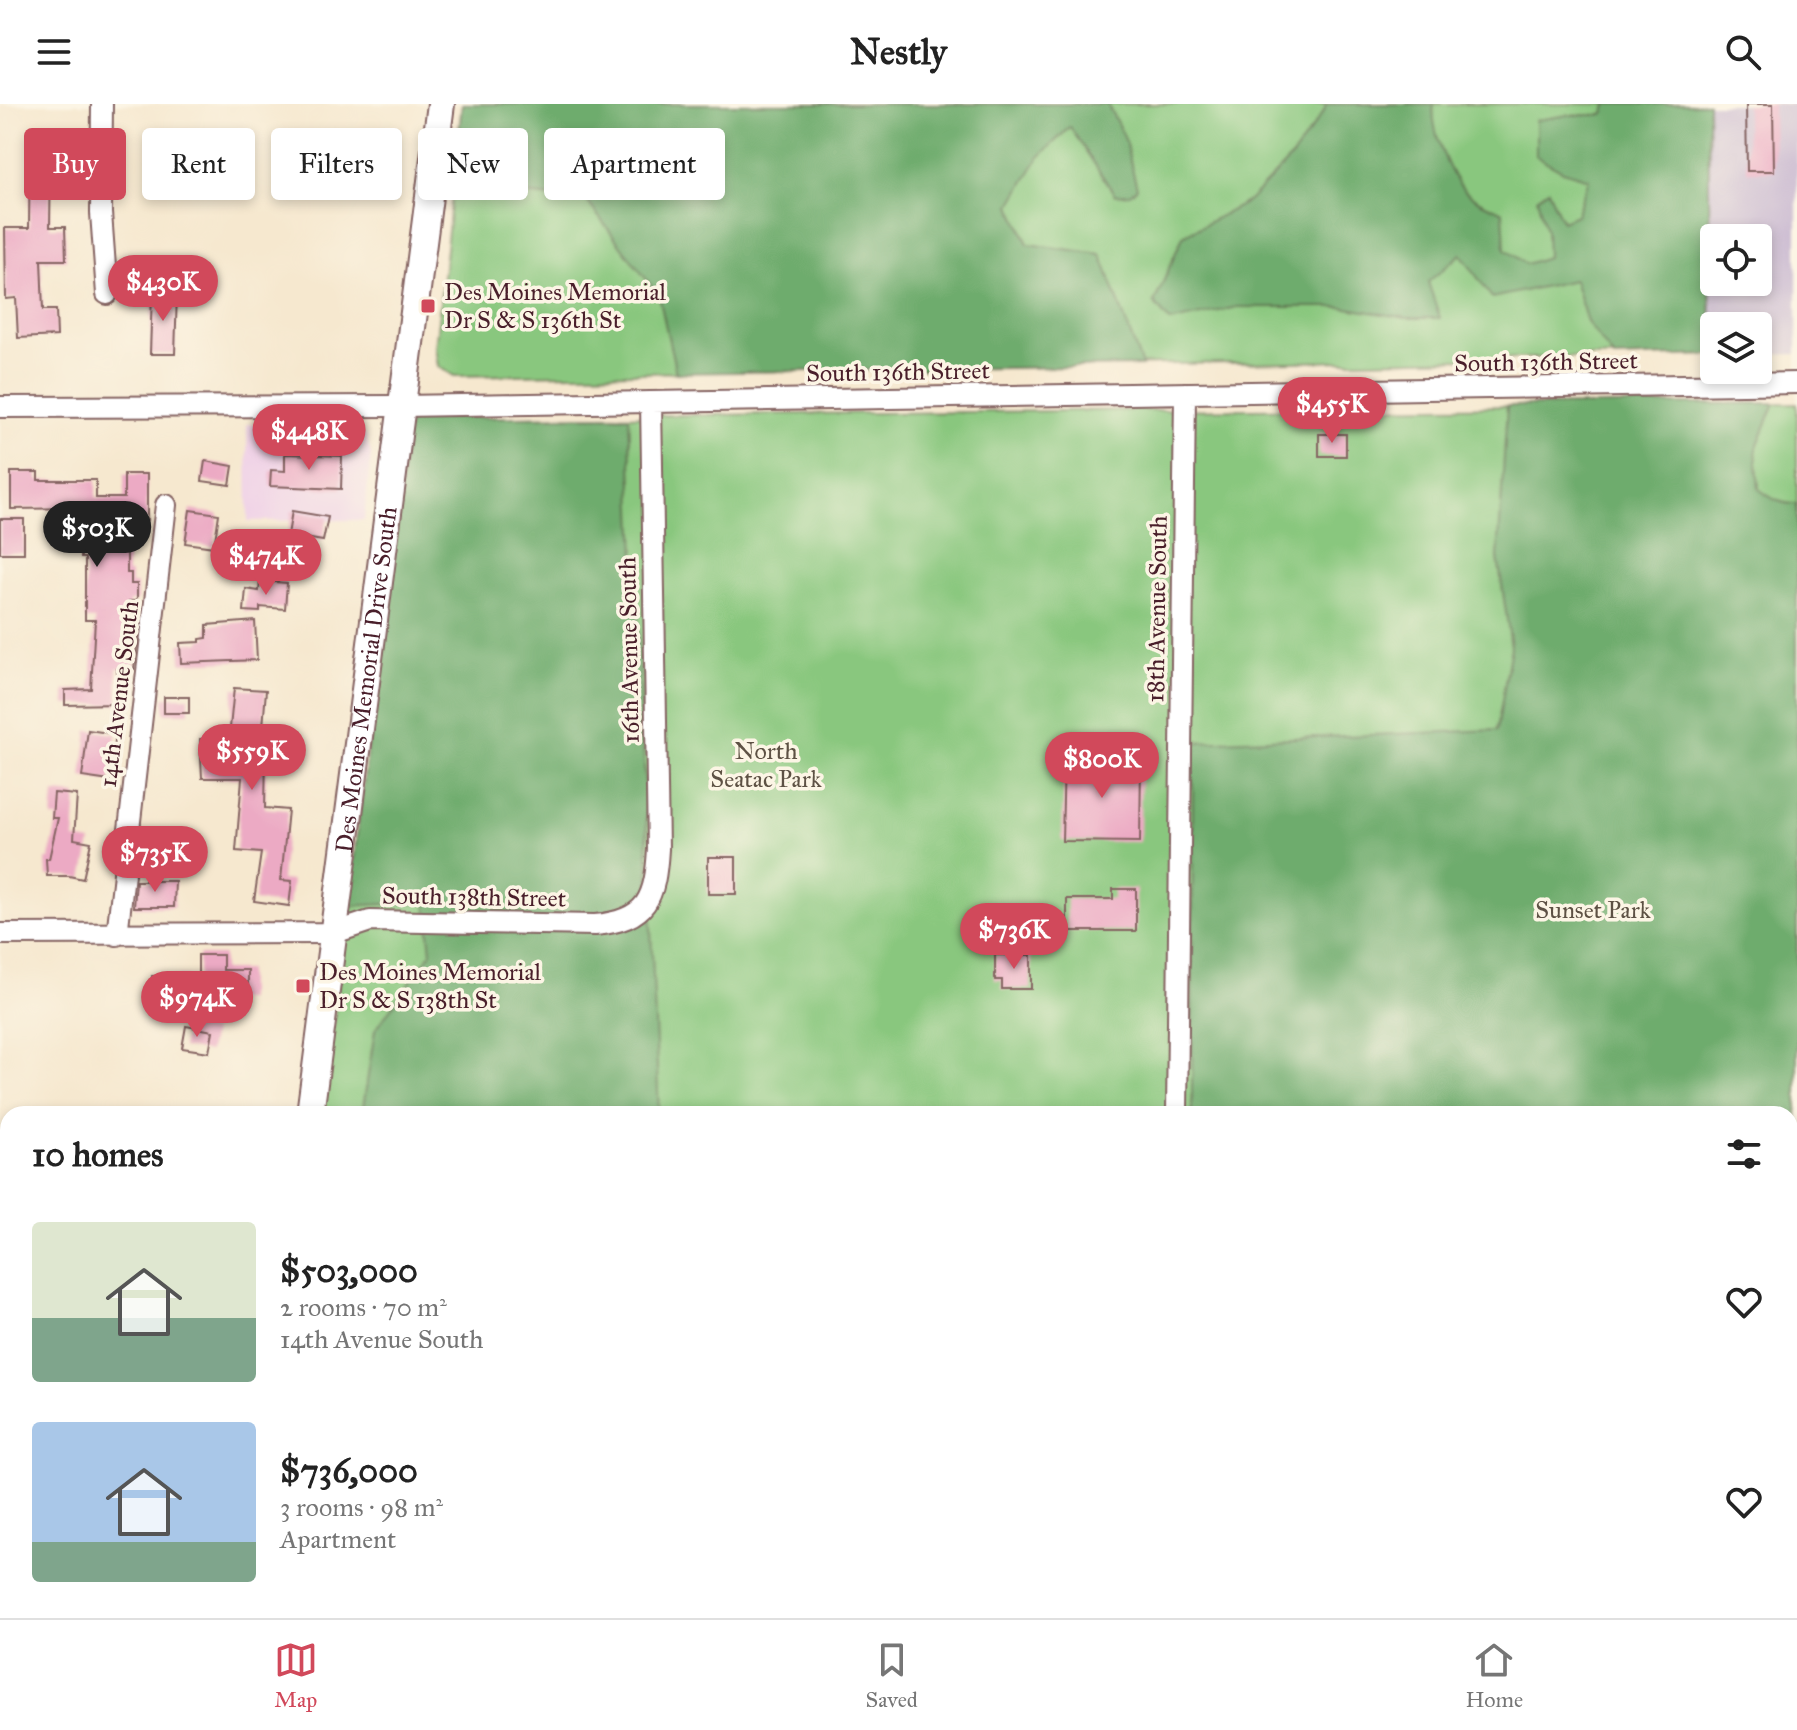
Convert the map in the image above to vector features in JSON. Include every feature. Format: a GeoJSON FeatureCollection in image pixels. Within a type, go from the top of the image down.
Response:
{"type":"FeatureCollection","features":[{"type":"Feature","properties":{"kind":"main road","name":"Des Moines Memorial Drive South"},"geometry":{"type":"LineString","coordinates":[[311,1106],[441,104]]}},
{"type":"Feature","properties":{"kind":"street"},"geometry":{"type":"LineString","coordinates":[[102,104],[101,213],[107,294]]}},
{"type":"Feature","properties":{"kind":"street","name":"South 136th Street"},"geometry":{"type":"LineString","coordinates":[[0,407],[402,406],[1797,383]]}},
{"type":"Feature","properties":{"kind":"street","name":"18th Avenue South"},"geometry":{"type":"LineString","coordinates":[[1177,1106],[1185,393]]}},
{"type":"Feature","properties":{"kind":"street","name":"16th Avenue South"},"geometry":{"type":"LineString","coordinates":[[651,402],[658,849],[651,897]]}},
{"type":"Feature","properties":{"kind":"street","name":"14th Avenue South"},"geometry":{"type":"LineString","coordinates":[[117,935],[166,505]]}},
{"type":"Feature","properties":{"kind":"street","name":"South 138th Street"},"geometry":{"type":"LineString","coordinates":[[0,934],[334,933],[370,921],[609,924],[635,914],[651,897]]}},
{"type":"Feature","properties":{"kind":"shaded area"},"geometry":{"type":"Polygon","coordinates":[[[1708,104],[1797,104],[1797,354],[1772,355],[1772,312],[1710,312],[1710,296],[1772,296],[1772,224],[1709,224],[1708,104]]]}},
{"type":"Feature","properties":{"kind":"shaded area"},"geometry":{"type":"Polygon","coordinates":[[[247,424],[350,426],[362,432],[371,454],[364,520],[248,521],[247,424]]]}},
{"type":"Feature","properties":{"kind":"green space"},"geometry":{"type":"Polygon","coordinates":[[[462,104],[1708,104],[1709,224],[1700,224],[1700,296],[1710,296],[1710,312],[1700,312],[1700,355],[454,376],[438,366],[435,348],[451,200],[528,200],[528,128],[459,128],[462,104]]]}},
{"type":"Feature","properties":{"kind":"green space"},"geometry":{"type":"Polygon","coordinates":[[[462,104],[1107,104],[1124,136],[1137,188],[1130,194],[1115,195],[1070,127],[1039,157],[1011,205],[1028,244],[1101,254],[1142,366],[676,373],[659,296],[586,200],[725,200],[725,128],[544,128],[544,196],[528,195],[528,128],[460,128],[462,104]]]}},
{"type":"Feature","properties":{"kind":"green space"},"geometry":{"type":"Polygon","coordinates":[[[1326,104],[1434,104],[1438,137],[1452,173],[1468,194],[1503,212],[1505,249],[1526,264],[1547,257],[1546,231],[1537,198],[1548,190],[1562,221],[1576,215],[1589,179],[1563,171],[1536,156],[1536,120],[1568,115],[1603,115],[1608,104],[1708,104],[1709,224],[1700,224],[1700,296],[1710,296],[1710,312],[1700,312],[1700,355],[1614,358],[1587,322],[1574,280],[1492,298],[1461,254],[1428,282],[1440,318],[1406,318],[1341,307],[1237,307],[1170,322],[1154,303],[1183,236],[1249,201],[1292,157],[1326,104]]]}},
{"type":"Feature","properties":{"kind":"green space","name":"Sunset Park"},"geometry":{"type":"Polygon","coordinates":[[[1775,403],[1756,449],[1759,489],[1776,500],[1797,504],[1797,1106],[1192,1106],[1193,742],[1497,730],[1511,647],[1498,558],[1507,406],[1775,403]]]}},
{"type":"Feature","properties":{"kind":"green space","name":"North Seatac Park"},"geometry":{"type":"Polygon","coordinates":[[[1797,403],[1797,739],[1218,1106],[323,1106],[409,418],[1797,403]]]}},
{"type":"Feature","properties":{"kind":"green space"},"geometry":{"type":"Polygon","coordinates":[[[629,416],[659,1106],[363,1106],[375,1030],[431,953],[426,902],[348,906],[409,418],[629,416]]]}},
{"type":"Feature","properties":{"kind":"building"},"geometry":{"type":"Polygon","coordinates":[[[1746,104],[1773,104],[1774,171],[1747,171],[1746,104]]]}},
{"type":"Feature","properties":{"kind":"building"},"geometry":{"type":"Polygon","coordinates":[[[29,200],[50,200],[50,227],[65,227],[66,260],[41,260],[43,310],[56,310],[57,336],[18,338],[16,298],[6,299],[5,228],[29,228],[29,200]]]}},
{"type":"Feature","properties":{"kind":"building"},"geometry":{"type":"Polygon","coordinates":[[[152,292],[177,293],[175,354],[150,354],[152,292]]]}},
{"type":"Feature","properties":{"kind":"building"},"geometry":{"type":"Polygon","coordinates":[[[1319,434],[1346,434],[1346,456],[1319,456],[1319,434]]]}},
{"type":"Feature","properties":{"kind":"building"},"geometry":{"type":"Polygon","coordinates":[[[285,454],[342,456],[341,489],[270,486],[271,470],[285,471],[285,454]]]}},
{"type":"Feature","properties":{"kind":"building"},"geometry":{"type":"Polygon","coordinates":[[[205,461],[233,466],[230,485],[202,481],[205,461]]]}},
{"type":"Feature","properties":{"kind":"building"},"geometry":{"type":"Polygon","coordinates":[[[11,472],[38,472],[38,480],[96,480],[96,498],[124,498],[124,474],[147,474],[147,520],[127,520],[127,573],[131,573],[131,584],[137,584],[137,601],[129,601],[129,630],[139,630],[134,669],[117,668],[118,704],[65,705],[65,690],[91,689],[95,620],[85,620],[81,508],[11,509],[11,472]]]}},
{"type":"Feature","properties":{"kind":"building"},"geometry":{"type":"Polygon","coordinates":[[[190,510],[219,514],[214,547],[185,543],[190,510]]]}},
{"type":"Feature","properties":{"kind":"building"},"geometry":{"type":"Polygon","coordinates":[[[292,511],[328,517],[323,541],[288,535],[292,511]]]}},
{"type":"Feature","properties":{"kind":"building"},"geometry":{"type":"Polygon","coordinates":[[[0,519],[24,519],[24,553],[0,553],[0,519]]]}},
{"type":"Feature","properties":{"kind":"building"},"geometry":{"type":"Polygon","coordinates":[[[260,581],[287,583],[285,609],[260,607],[260,612],[244,611],[246,589],[259,591],[260,581]]]}},
{"type":"Feature","properties":{"kind":"building"},"geometry":{"type":"Polygon","coordinates":[[[255,621],[257,660],[181,663],[180,643],[200,642],[200,639],[207,638],[207,625],[255,621]]]}},
{"type":"Feature","properties":{"kind":"building"},"geometry":{"type":"Polygon","coordinates":[[[234,688],[266,690],[261,752],[266,752],[265,808],[288,810],[281,880],[292,881],[289,906],[254,901],[261,853],[236,851],[242,778],[202,778],[200,739],[229,738],[234,688]]]}},
{"type":"Feature","properties":{"kind":"building"},"geometry":{"type":"Polygon","coordinates":[[[164,697],[189,697],[189,713],[164,713],[164,697]]]}},
{"type":"Feature","properties":{"kind":"building"},"geometry":{"type":"Polygon","coordinates":[[[88,730],[116,734],[110,781],[82,777],[88,730]]]}},
{"type":"Feature","properties":{"kind":"building"},"geometry":{"type":"Polygon","coordinates":[[[1064,757],[1141,759],[1140,842],[1062,841],[1064,757]]]}},
{"type":"Feature","properties":{"kind":"building"},"geometry":{"type":"Polygon","coordinates":[[[54,793],[77,795],[74,839],[91,842],[83,879],[47,876],[46,859],[49,859],[58,818],[52,818],[54,793]]]}},
{"type":"Feature","properties":{"kind":"building"},"geometry":{"type":"Polygon","coordinates":[[[708,857],[736,857],[736,894],[708,894],[708,857]]]}},
{"type":"Feature","properties":{"kind":"building"},"geometry":{"type":"Polygon","coordinates":[[[136,881],[175,881],[174,907],[134,907],[136,881]]]}},
{"type":"Feature","properties":{"kind":"building"},"geometry":{"type":"Polygon","coordinates":[[[1113,889],[1136,889],[1136,931],[1067,931],[1067,899],[1113,899],[1113,889]]]}},
{"type":"Feature","properties":{"kind":"building"},"geometry":{"type":"Polygon","coordinates":[[[198,955],[223,955],[223,970],[248,970],[248,1000],[220,1000],[220,990],[186,990],[186,1013],[165,1013],[165,997],[152,996],[152,976],[198,977],[198,955]]]}},
{"type":"Feature","properties":{"kind":"building"},"geometry":{"type":"Polygon","coordinates":[[[995,955],[1031,955],[1031,989],[1002,989],[1002,980],[995,980],[995,955]]]}},
{"type":"Feature","properties":{"kind":"building"},"geometry":{"type":"Polygon","coordinates":[[[186,1026],[213,1031],[209,1052],[182,1048],[186,1026]]]}},
{"type":"Feature","properties":{"kind":"place","name":"Des Moines Memorial Dr S & S 136th St"},"geometry":{"type":"Point","coordinates":[428,306]}},
{"type":"Feature","properties":{"kind":"place","name":"Des Moines Memorial Dr S & S 138th St"},"geometry":{"type":"Point","coordinates":[303,986]}}]}
